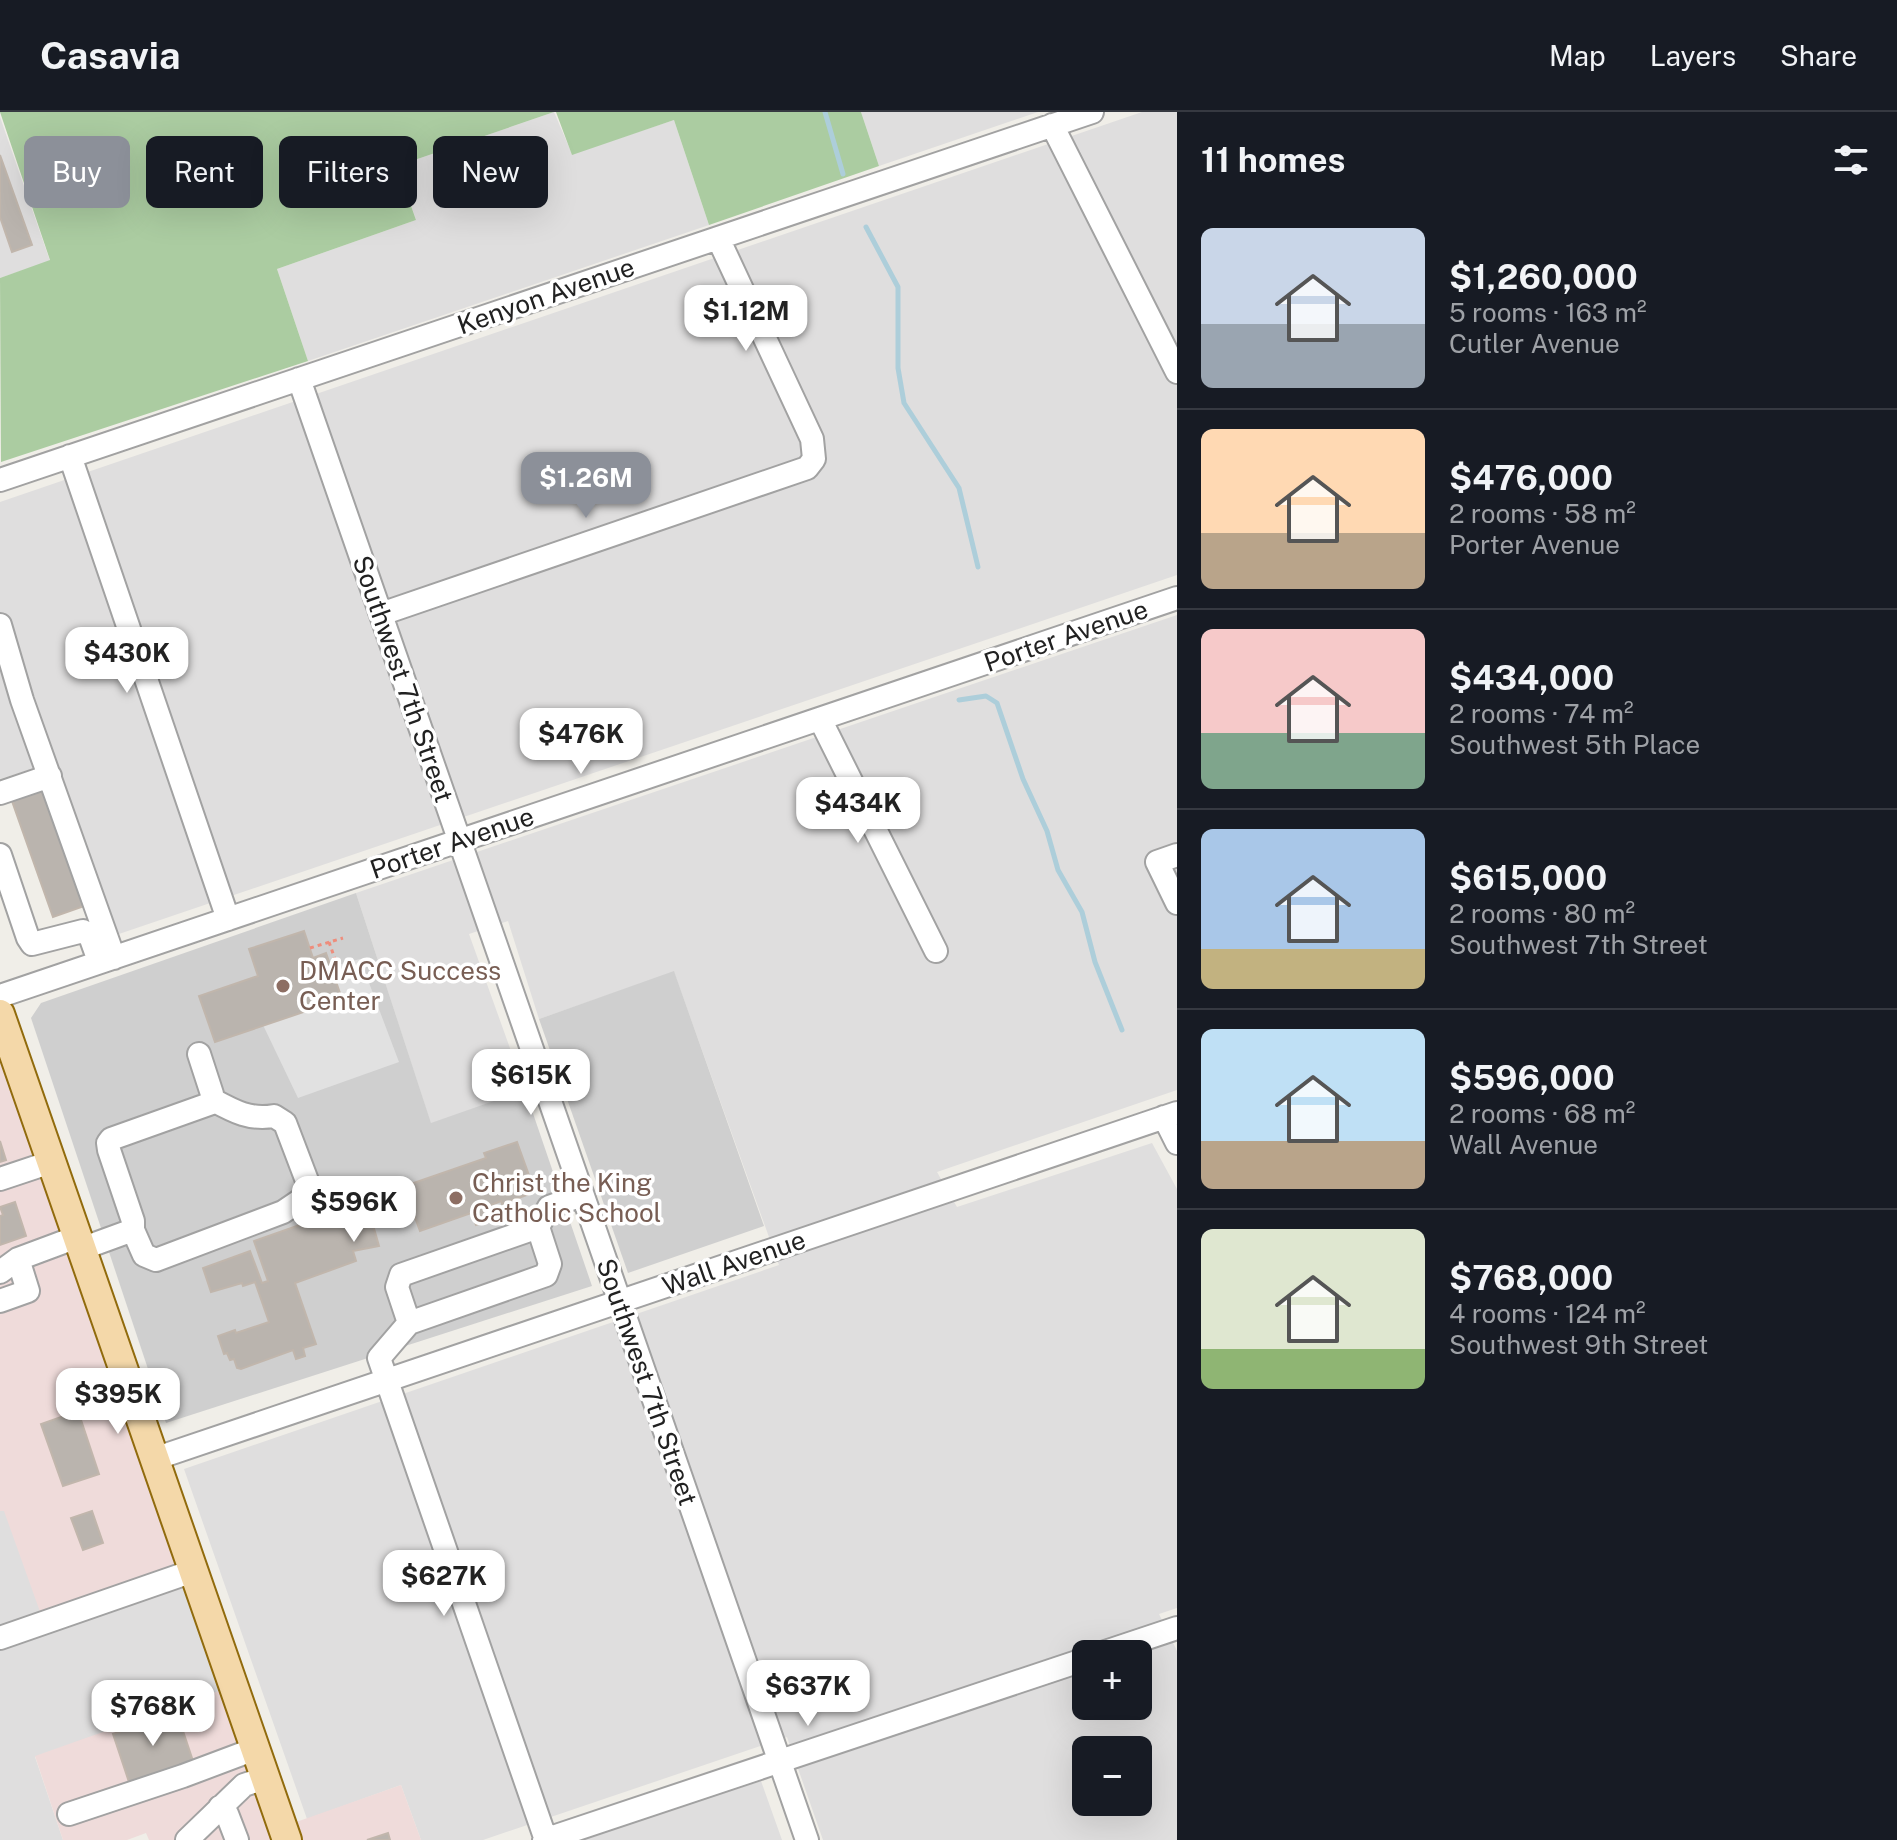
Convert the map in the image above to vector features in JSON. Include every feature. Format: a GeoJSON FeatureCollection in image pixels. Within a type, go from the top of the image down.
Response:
{"type":"FeatureCollection","features":[{"type":"Feature","properties":{"kind":"main road"},"geometry":{"type":"LineString","coordinates":[[0,1014],[287,1840]]}},
{"type":"Feature","properties":{"kind":"street","name":"Kenyon Avenue"},"geometry":{"type":"LineString","coordinates":[[0,480],[1092,112]]}},
{"type":"Feature","properties":{"kind":"street"},"geometry":{"type":"LineString","coordinates":[[1052,125],[1177,372]]}},
{"type":"Feature","properties":{"kind":"street"},"geometry":{"type":"LineString","coordinates":[[381,614],[807,468],[814,459],[812,439],[718,238]]}},
{"type":"Feature","properties":{"kind":"street","name":"Southwest 7th Street"},"geometry":{"type":"LineString","coordinates":[[299,379],[807,1840]]}},
{"type":"Feature","properties":{"kind":"street"},"geometry":{"type":"LineString","coordinates":[[70,456],[228,919]]}},
{"type":"Feature","properties":{"kind":"street","name":"Porter Avenue"},"geometry":{"type":"LineString","coordinates":[[0,996],[1177,598]]}},
{"type":"Feature","properties":{"kind":"street"},"geometry":{"type":"LineString","coordinates":[[0,625],[107,960]]}},
{"type":"Feature","properties":{"kind":"street"},"geometry":{"type":"LineString","coordinates":[[820,719],[936,951]]}},
{"type":"Feature","properties":{"kind":"street"},"geometry":{"type":"LineString","coordinates":[[0,793],[50,776]]}},
{"type":"Feature","properties":{"kind":"street"},"geometry":{"type":"LineString","coordinates":[[0,855],[32,944],[83,931],[107,960]]}},
{"type":"Feature","properties":{"kind":"street"},"geometry":{"type":"LineString","coordinates":[[1167,858],[1177,903]]}},
{"type":"Feature","properties":{"kind":"street"},"geometry":{"type":"LineString","coordinates":[[199,1054],[213,1100],[245,1116],[274,1116],[285,1123],[309,1186],[308,1195],[283,1212],[156,1260],[144,1255],[133,1230],[133,1221],[108,1143],[111,1139],[206,1106],[213,1100]]}},
{"type":"Feature","properties":{"kind":"street"},"geometry":{"type":"LineString","coordinates":[[1170,1115],[1177,1143]]}},
{"type":"Feature","properties":{"kind":"street","name":"Wall Avenue"},"geometry":{"type":"LineString","coordinates":[[154,1459],[1170,1115]]}},
{"type":"Feature","properties":{"kind":"street"},"geometry":{"type":"LineString","coordinates":[[0,1179],[51,1162]]}},
{"type":"Feature","properties":{"kind":"street"},"geometry":{"type":"LineString","coordinates":[[409,1323],[397,1287],[401,1275],[538,1227],[549,1207],[582,1195]]}},
{"type":"Feature","properties":{"kind":"street"},"geometry":{"type":"LineString","coordinates":[[538,1227],[550,1264],[546,1275],[409,1323],[379,1358],[545,1840],[1072,1664]]}},
{"type":"Feature","properties":{"kind":"street"},"geometry":{"type":"LineString","coordinates":[[0,1301],[28,1291],[9,1266],[79,1243],[133,1230]]}},
{"type":"Feature","properties":{"kind":"street"},"geometry":{"type":"LineString","coordinates":[[0,1638],[193,1571]]}},
{"type":"Feature","properties":{"kind":"street"},"geometry":{"type":"LineString","coordinates":[[1141,1640],[1177,1628]]}},
{"type":"Feature","properties":{"kind":"street"},"geometry":{"type":"LineString","coordinates":[[69,1814],[255,1749]]}},
{"type":"Feature","properties":{"kind":"street"},"geometry":{"type":"LineString","coordinates":[[187,1840],[244,1785],[265,1778]]}},
{"type":"Feature","properties":{"kind":"street"},"geometry":{"type":"LineString","coordinates":[[220,1807],[227,1814],[237,1840]]}},
{"type":"Feature","properties":{"kind":"path"},"geometry":{"type":"LineString","coordinates":[[310,948],[343,938]]}},
{"type":"Feature","properties":{"kind":"path"},"geometry":{"type":"LineString","coordinates":[[329,942],[337,965]]}},
{"type":"Feature","properties":{"kind":"shaded area"},"geometry":{"type":"Polygon","coordinates":[[[554,112],[572,154],[674,120],[709,225],[308,361],[277,269],[416,220],[412,208],[417,208],[417,159],[433,154],[433,208],[548,208],[548,136],[484,136],[554,112]]]}},
{"type":"Feature","properties":{"kind":"shaded area"},"geometry":{"type":"Polygon","coordinates":[[[861,112],[1038,112],[879,166],[861,112]]]}},
{"type":"Feature","properties":{"kind":"shaded area"},"geometry":{"type":"Polygon","coordinates":[[[1142,112],[1177,112],[1177,575],[113,936],[51,763],[0,779],[0,502],[1142,112]]]}},
{"type":"Feature","properties":{"kind":"shaded area"},"geometry":{"type":"Polygon","coordinates":[[[0,117],[24,186],[24,208],[32,208],[50,261],[0,278],[0,117]]]}},
{"type":"Feature","properties":{"kind":"shaded area"},"geometry":{"type":"Polygon","coordinates":[[[1177,615],[1177,1090],[937,1172],[957,1207],[1152,1143],[1177,1189],[1177,1608],[1159,1614],[1177,1651],[1177,1840],[823,1840],[787,1737],[483,1840],[421,1840],[401,1785],[307,1819],[184,1469],[779,1265],[674,972],[539,1019],[508,921],[469,934],[525,1090],[431,1124],[356,893],[1177,615]]]}},
{"type":"Feature","properties":{"kind":"shaded area"},"geometry":{"type":"Polygon","coordinates":[[[356,893],[431,1123],[525,1090],[592,1286],[166,1423],[31,1018],[41,1003],[356,893]]]}},
{"type":"Feature","properties":{"kind":"shaded area"},"geometry":{"type":"Polygon","coordinates":[[[360,959],[399,1062],[298,1098],[263,1025],[341,999],[331,967],[360,959]]]}},
{"type":"Feature","properties":{"kind":"shaded area"},"geometry":{"type":"Polygon","coordinates":[[[674,971],[764,1226],[628,1273],[539,1019],[674,971]]]}},
{"type":"Feature","properties":{"kind":"shaded area"},"geometry":{"type":"Polygon","coordinates":[[[0,1014],[193,1571],[44,1623],[4,1511],[0,1511],[0,1014]]]}},
{"type":"Feature","properties":{"kind":"shaded area"},"geometry":{"type":"Polygon","coordinates":[[[0,1511],[193,1571],[233,1686],[35,1757],[63,1840],[0,1840],[0,1511]]]}},
{"type":"Feature","properties":{"kind":"shaded area"},"geometry":{"type":"Polygon","coordinates":[[[233,1686],[282,1827],[401,1785],[421,1840],[149,1840],[146,1833],[127,1840],[63,1840],[35,1756],[233,1686]]]}},
{"type":"Feature","properties":{"kind":"shaded area"},"geometry":{"type":"Polygon","coordinates":[[[761,1781],[782,1840],[578,1840],[761,1781]]]}},
{"type":"Feature","properties":{"kind":"green space"},"geometry":{"type":"Polygon","coordinates":[[[0,112],[554,112],[484,136],[433,136],[433,154],[417,159],[417,136],[279,136],[279,208],[412,208],[416,220],[277,269],[308,361],[1,462],[0,278],[50,260],[32,208],[130,208],[130,136],[24,136],[24,183],[0,112]]]}},
{"type":"Feature","properties":{"kind":"green space"},"geometry":{"type":"Polygon","coordinates":[[[556,112],[861,112],[879,166],[709,225],[674,120],[572,155],[556,112]]]}},
{"type":"Feature","properties":{"kind":"building"},"geometry":{"type":"Polygon","coordinates":[[[0,155],[32,245],[12,252],[0,217],[0,155]]]}},
{"type":"Feature","properties":{"kind":"building"},"geometry":{"type":"Polygon","coordinates":[[[52,787],[93,903],[53,917],[12,801],[52,787]]]}},
{"type":"Feature","properties":{"kind":"building","name":"DMACC Success Center"},"geometry":{"type":"Polygon","coordinates":[[[304,931],[313,958],[326,953],[342,999],[215,1042],[199,996],[258,976],[249,949],[304,931]]]}},
{"type":"Feature","properties":{"kind":"building"},"geometry":{"type":"Polygon","coordinates":[[[0,1141],[6,1160],[0,1162],[0,1141]]]}},
{"type":"Feature","properties":{"kind":"building"},"geometry":{"type":"Polygon","coordinates":[[[517,1142],[535,1192],[486,1207],[490,1220],[476,1225],[471,1213],[420,1231],[413,1212],[373,1225],[379,1246],[353,1251],[356,1261],[295,1283],[316,1344],[303,1348],[305,1356],[296,1359],[293,1350],[241,1369],[237,1368],[234,1359],[230,1360],[227,1353],[224,1354],[218,1336],[269,1322],[255,1282],[211,1292],[203,1268],[250,1251],[262,1283],[268,1281],[254,1241],[314,1220],[311,1213],[324,1209],[322,1201],[332,1198],[336,1212],[342,1210],[339,1200],[402,1178],[405,1186],[486,1158],[484,1153],[517,1142]]]}},
{"type":"Feature","properties":{"kind":"building"},"geometry":{"type":"Polygon","coordinates":[[[15,1202],[26,1236],[0,1245],[0,1216],[3,1215],[0,1207],[15,1202]]]}},
{"type":"Feature","properties":{"kind":"building"},"geometry":{"type":"Polygon","coordinates":[[[78,1411],[99,1474],[63,1486],[41,1424],[78,1411]]]}},
{"type":"Feature","properties":{"kind":"building"},"geometry":{"type":"Polygon","coordinates":[[[92,1511],[103,1543],[83,1550],[71,1518],[92,1511]]]}},
{"type":"Feature","properties":{"kind":"building"},"geometry":{"type":"Polygon","coordinates":[[[177,1713],[193,1761],[129,1782],[113,1734],[177,1713]]]}},
{"type":"Feature","properties":{"kind":"building"},"geometry":{"type":"Polygon","coordinates":[[[388,1833],[390,1840],[367,1840],[388,1833]]]}},
{"type":"Feature","properties":{"kind":"waterway"},"geometry":{"type":"LineString","coordinates":[[825,112],[843,174]]}},
{"type":"Feature","properties":{"kind":"waterway"},"geometry":{"type":"LineString","coordinates":[[866,227],[898,287],[898,368],[904,403],[959,488],[978,567]]}},
{"type":"Feature","properties":{"kind":"waterway"},"geometry":{"type":"LineString","coordinates":[[959,700],[986,696],[997,703],[1023,779],[1047,831],[1058,870],[1082,912],[1095,962],[1122,1030]]}},
{"type":"Feature","properties":{"kind":"place","name":"DMACC Success Center"},"geometry":{"type":"Point","coordinates":[283,986]}},
{"type":"Feature","properties":{"kind":"place","name":"Christ the King Catholic School"},"geometry":{"type":"Point","coordinates":[456,1198]}}]}
